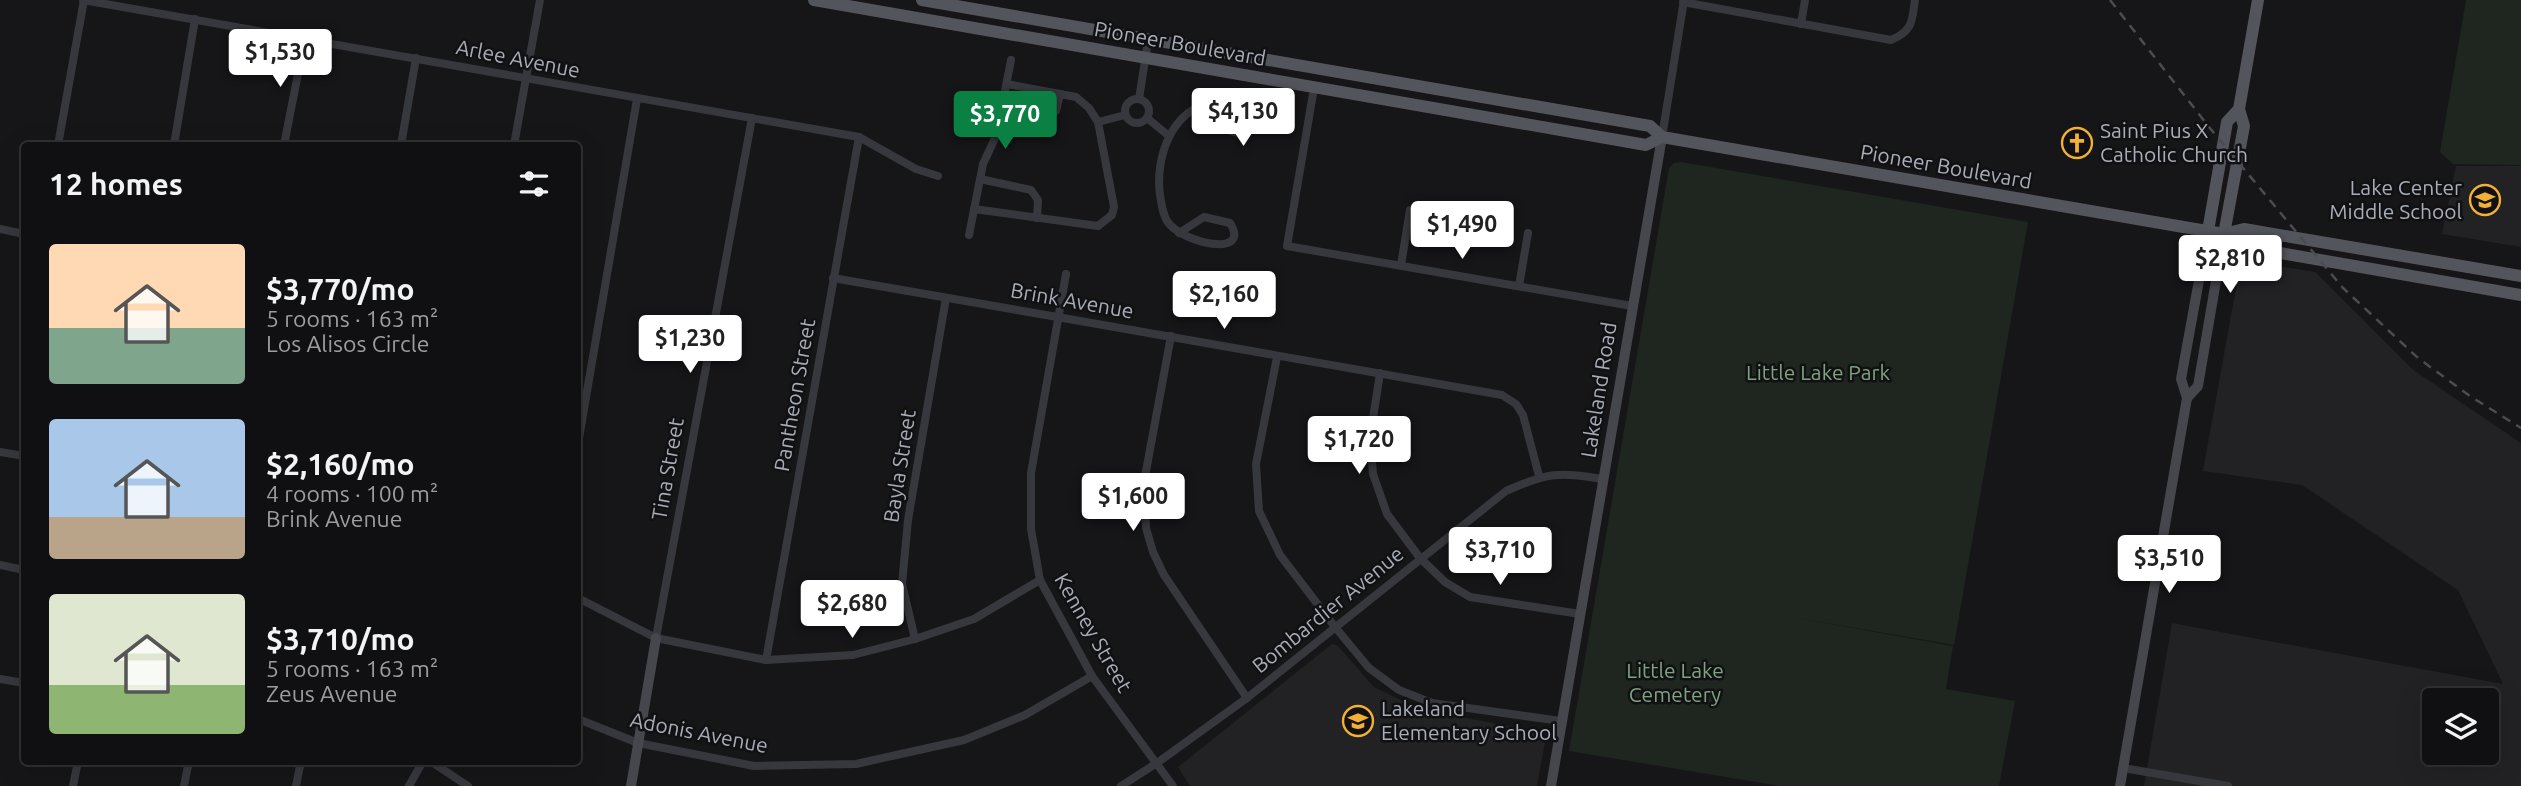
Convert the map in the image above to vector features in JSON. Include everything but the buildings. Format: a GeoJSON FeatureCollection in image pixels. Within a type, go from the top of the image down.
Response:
{"type":"FeatureCollection","features":[{"type":"Feature","properties":{"kind":"main road","name":"Pioneer Boulevard"},"geometry":{"type":"LineString","coordinates":[[814,0],[1646,145],[1662,137]]}},
{"type":"Feature","properties":{"kind":"main road","name":"Pioneer Boulevard"},"geometry":{"type":"LineString","coordinates":[[922,0],[1650,126],[1662,137],[2224,234],[2244,229],[2521,276]]}},
{"type":"Feature","properties":{"kind":"main road"},"geometry":{"type":"LineString","coordinates":[[2224,234],[2244,126],[2239,109],[2258,0]]}},
{"type":"Feature","properties":{"kind":"main road"},"geometry":{"type":"LineString","coordinates":[[2208,231],[2227,122],[2239,109]]}},
{"type":"Feature","properties":{"kind":"main road","name":"Pioneer Boulevard"},"geometry":{"type":"LineString","coordinates":[[2224,234],[2240,246],[2521,295]]}},
{"type":"Feature","properties":{"kind":"street","name":"Arlee Avenue"},"geometry":{"type":"LineString","coordinates":[[83,0],[859,138],[916,169],[938,176]]}},
{"type":"Feature","properties":{"kind":"street"},"geometry":{"type":"LineString","coordinates":[[59,142],[83,0]]}},
{"type":"Feature","properties":{"kind":"street"},"geometry":{"type":"LineString","coordinates":[[515,142],[540,0]]}},
{"type":"Feature","properties":{"kind":"street"},"geometry":{"type":"LineString","coordinates":[[1801,24],[1805,0]]}},
{"type":"Feature","properties":{"kind":"street"},"geometry":{"type":"LineString","coordinates":[[1683,1],[1891,40],[1903,35],[1911,25],[1916,0]]}},
{"type":"Feature","properties":{"kind":"street","name":"Lakeland Road"},"geometry":{"type":"LineString","coordinates":[[1551,786],[1683,1]]}},
{"type":"Feature","properties":{"kind":"street"},"geometry":{"type":"LineString","coordinates":[[174,142],[195,19]]}},
{"type":"Feature","properties":{"kind":"street"},"geometry":{"type":"LineString","coordinates":[[285,142],[305,38]]}},
{"type":"Feature","properties":{"kind":"street"},"geometry":{"type":"LineString","coordinates":[[1139,99],[1148,41]]}},
{"type":"Feature","properties":{"kind":"street"},"geometry":{"type":"LineString","coordinates":[[402,142],[416,58]]}},
{"type":"Feature","properties":{"kind":"street"},"geometry":{"type":"LineString","coordinates":[[969,236],[983,164],[996,136],[1011,60]]}},
{"type":"Feature","properties":{"kind":"street"},"geometry":{"type":"LineString","coordinates":[[974,209],[1098,226],[1112,215],[1113,196],[1098,122],[1089,108],[1076,97],[1007,84]]}},
{"type":"Feature","properties":{"kind":"street"},"geometry":{"type":"LineString","coordinates":[[1314,88],[1287,246],[1632,306]]}},
{"type":"Feature","properties":{"kind":"street"},"geometry":{"type":"LineString","coordinates":[[1001,110],[1041,118],[1049,116],[1056,111],[1060,94]]}},
{"type":"Feature","properties":{"kind":"street"},"geometry":{"type":"LineString","coordinates":[[581,426],[637,99]]}},
{"type":"Feature","properties":{"kind":"street"},"geometry":{"type":"LineString","coordinates":[[1139,99],[1146,103],[1149,110],[1147,118],[1140,123],[1131,122],[1125,115],[1125,106],[1131,100],[1139,99]]}},
{"type":"Feature","properties":{"kind":"street"},"geometry":{"type":"LineString","coordinates":[[1179,233],[1204,217],[1227,222],[1234,232],[1229,242],[1219,245],[1196,241],[1179,233],[1167,222],[1160,191],[1163,154],[1169,136],[1182,117],[1198,106],[1217,102],[1237,105]]}},
{"type":"Feature","properties":{"kind":"street"},"geometry":{"type":"LineString","coordinates":[[1098,122],[1125,115]]}},
{"type":"Feature","properties":{"kind":"street","name":"Tina Street"},"geometry":{"type":"LineString","coordinates":[[631,786],[752,118]]}},
{"type":"Feature","properties":{"kind":"street"},"geometry":{"type":"LineString","coordinates":[[1147,118],[1169,136]]}},
{"type":"Feature","properties":{"kind":"street","name":"Pantheon Street"},"geometry":{"type":"LineString","coordinates":[[766,660],[859,138]]}},
{"type":"Feature","properties":{"kind":"street"},"geometry":{"type":"LineString","coordinates":[[980,180],[1031,190],[1038,200],[1037,218]]}},
{"type":"Feature","properties":{"kind":"street"},"geometry":{"type":"LineString","coordinates":[[1401,265],[1410,210]]}},
{"type":"Feature","properties":{"kind":"street"},"geometry":{"type":"LineString","coordinates":[[0,229],[21,233]]}},
{"type":"Feature","properties":{"kind":"street"},"geometry":{"type":"LineString","coordinates":[[2120,786],[2186,398],[2181,379],[2208,231]]}},
{"type":"Feature","properties":{"kind":"street"},"geometry":{"type":"LineString","coordinates":[[1519,286],[1528,233]]}},
{"type":"Feature","properties":{"kind":"street"},"geometry":{"type":"LineString","coordinates":[[2186,398],[2198,386],[2224,234]]}},
{"type":"Feature","properties":{"kind":"street","name":"Kenney Street"},"geometry":{"type":"LineString","coordinates":[[1066,274],[1031,472],[1031,529],[1040,580],[1092,676],[1173,786]]}},
{"type":"Feature","properties":{"kind":"street","name":"Brink Avenue"},"geometry":{"type":"LineString","coordinates":[[833,278],[1502,395],[1516,404],[1523,415],[1539,476]]}},
{"type":"Feature","properties":{"kind":"street","name":"Bayla Street"},"geometry":{"type":"LineString","coordinates":[[915,639],[902,584],[908,520],[946,298]]}},
{"type":"Feature","properties":{"kind":"street"},"geometry":{"type":"LineString","coordinates":[[1171,336],[1144,482],[1146,528],[1164,575],[1247,698]]}},
{"type":"Feature","properties":{"kind":"street"},"geometry":{"type":"LineString","coordinates":[[1277,357],[1256,464],[1259,511],[1280,555],[1335,627],[1369,668],[1399,690],[1432,704],[1561,721]]}},
{"type":"Feature","properties":{"kind":"street"},"geometry":{"type":"LineString","coordinates":[[1380,373],[1370,438],[1373,474],[1387,514],[1420,558],[1445,582],[1470,597],[1580,614]]}},
{"type":"Feature","properties":{"kind":"street"},"geometry":{"type":"LineString","coordinates":[[0,452],[21,456]]}},
{"type":"Feature","properties":{"kind":"street","name":"Bombardier Avenue"},"geometry":{"type":"LineString","coordinates":[[1121,786],[1157,764],[1247,698],[1506,491],[1539,476],[1563,473],[1603,479]]}},
{"type":"Feature","properties":{"kind":"street"},"geometry":{"type":"LineString","coordinates":[[0,565],[21,569]]}},
{"type":"Feature","properties":{"kind":"street"},"geometry":{"type":"LineString","coordinates":[[581,600],[656,638],[766,660],[853,655],[915,639],[974,619],[1040,580]]}},
{"type":"Feature","properties":{"kind":"street","name":"Adonis Avenue"},"geometry":{"type":"LineString","coordinates":[[581,720],[638,743],[754,766],[856,764],[964,740],[1025,715],[1092,676]]}},
{"type":"Feature","properties":{"kind":"street"},"geometry":{"type":"LineString","coordinates":[[0,679],[21,682]]}},
{"type":"Feature","properties":{"kind":"street"},"geometry":{"type":"LineString","coordinates":[[74,786],[77,765]]}},
{"type":"Feature","properties":{"kind":"street"},"geometry":{"type":"LineString","coordinates":[[184,786],[188,765]]}},
{"type":"Feature","properties":{"kind":"street"},"geometry":{"type":"LineString","coordinates":[[296,786],[300,765]]}},
{"type":"Feature","properties":{"kind":"street"},"geometry":{"type":"LineString","coordinates":[[409,786],[421,765]]}},
{"type":"Feature","properties":{"kind":"street"},"geometry":{"type":"LineString","coordinates":[[436,765],[468,786]]}},
{"type":"Feature","properties":{"kind":"street"},"geometry":{"type":"LineString","coordinates":[[2123,768],[2228,786]]}},
{"type":"Feature","properties":{"kind":"shaded area","name":"Lake Center Middle School"},"geometry":{"type":"Polygon","coordinates":[[[2456,166],[2521,166],[2521,247],[2442,234],[2456,166]]]}},
{"type":"Feature","properties":{"kind":"shaded area"},"geometry":{"type":"Polygon","coordinates":[[[2241,260],[2315,272],[2412,369],[2521,443],[2521,786],[2144,786],[2172,623],[2503,684],[2458,590],[2302,485],[2203,471],[2241,260]]]}},
{"type":"Feature","properties":{"kind":"shaded area","name":"Lakeland Elementary School"},"geometry":{"type":"Polygon","coordinates":[[[1332,644],[1337,645],[1374,687],[1419,709],[1540,732],[1545,742],[1537,786],[1190,786],[1178,767],[1332,644]]]}},
{"type":"Feature","properties":{"kind":"green space"},"geometry":{"type":"Polygon","coordinates":[[[2466,0],[2521,0],[2521,165],[2453,164],[2440,152],[2466,0]]]}},
{"type":"Feature","properties":{"kind":"green space","name":"Little Lake Park"},"geometry":{"type":"Polygon","coordinates":[[[1681,162],[2028,222],[1954,645],[1786,616],[1953,646],[1946,689],[2015,701],[1999,786],[1780,786],[1569,751],[1669,168],[1674,163],[1681,162]]]}},
{"type":"Feature","properties":{"kind":"railway"},"geometry":{"type":"LineString","coordinates":[[2110,0],[2209,127],[2343,288],[2418,358],[2470,396],[2521,428]]}},
{"type":"Feature","properties":{"kind":"place","name":"Saint Pius X Catholic Church"},"geometry":{"type":"Point","coordinates":[2077,143]}},
{"type":"Feature","properties":{"kind":"place","name":"Lake Center Middle School"},"geometry":{"type":"Point","coordinates":[2485,200]}},
{"type":"Feature","properties":{"kind":"place","name":"Lakeland Elementary School"},"geometry":{"type":"Point","coordinates":[1358,721]}},
{"type":"Feature","properties":{"kind":"park label","name":"Little Lake Cemetery"},"geometry":{"type":"Point","coordinates":[1675,683]}}]}
